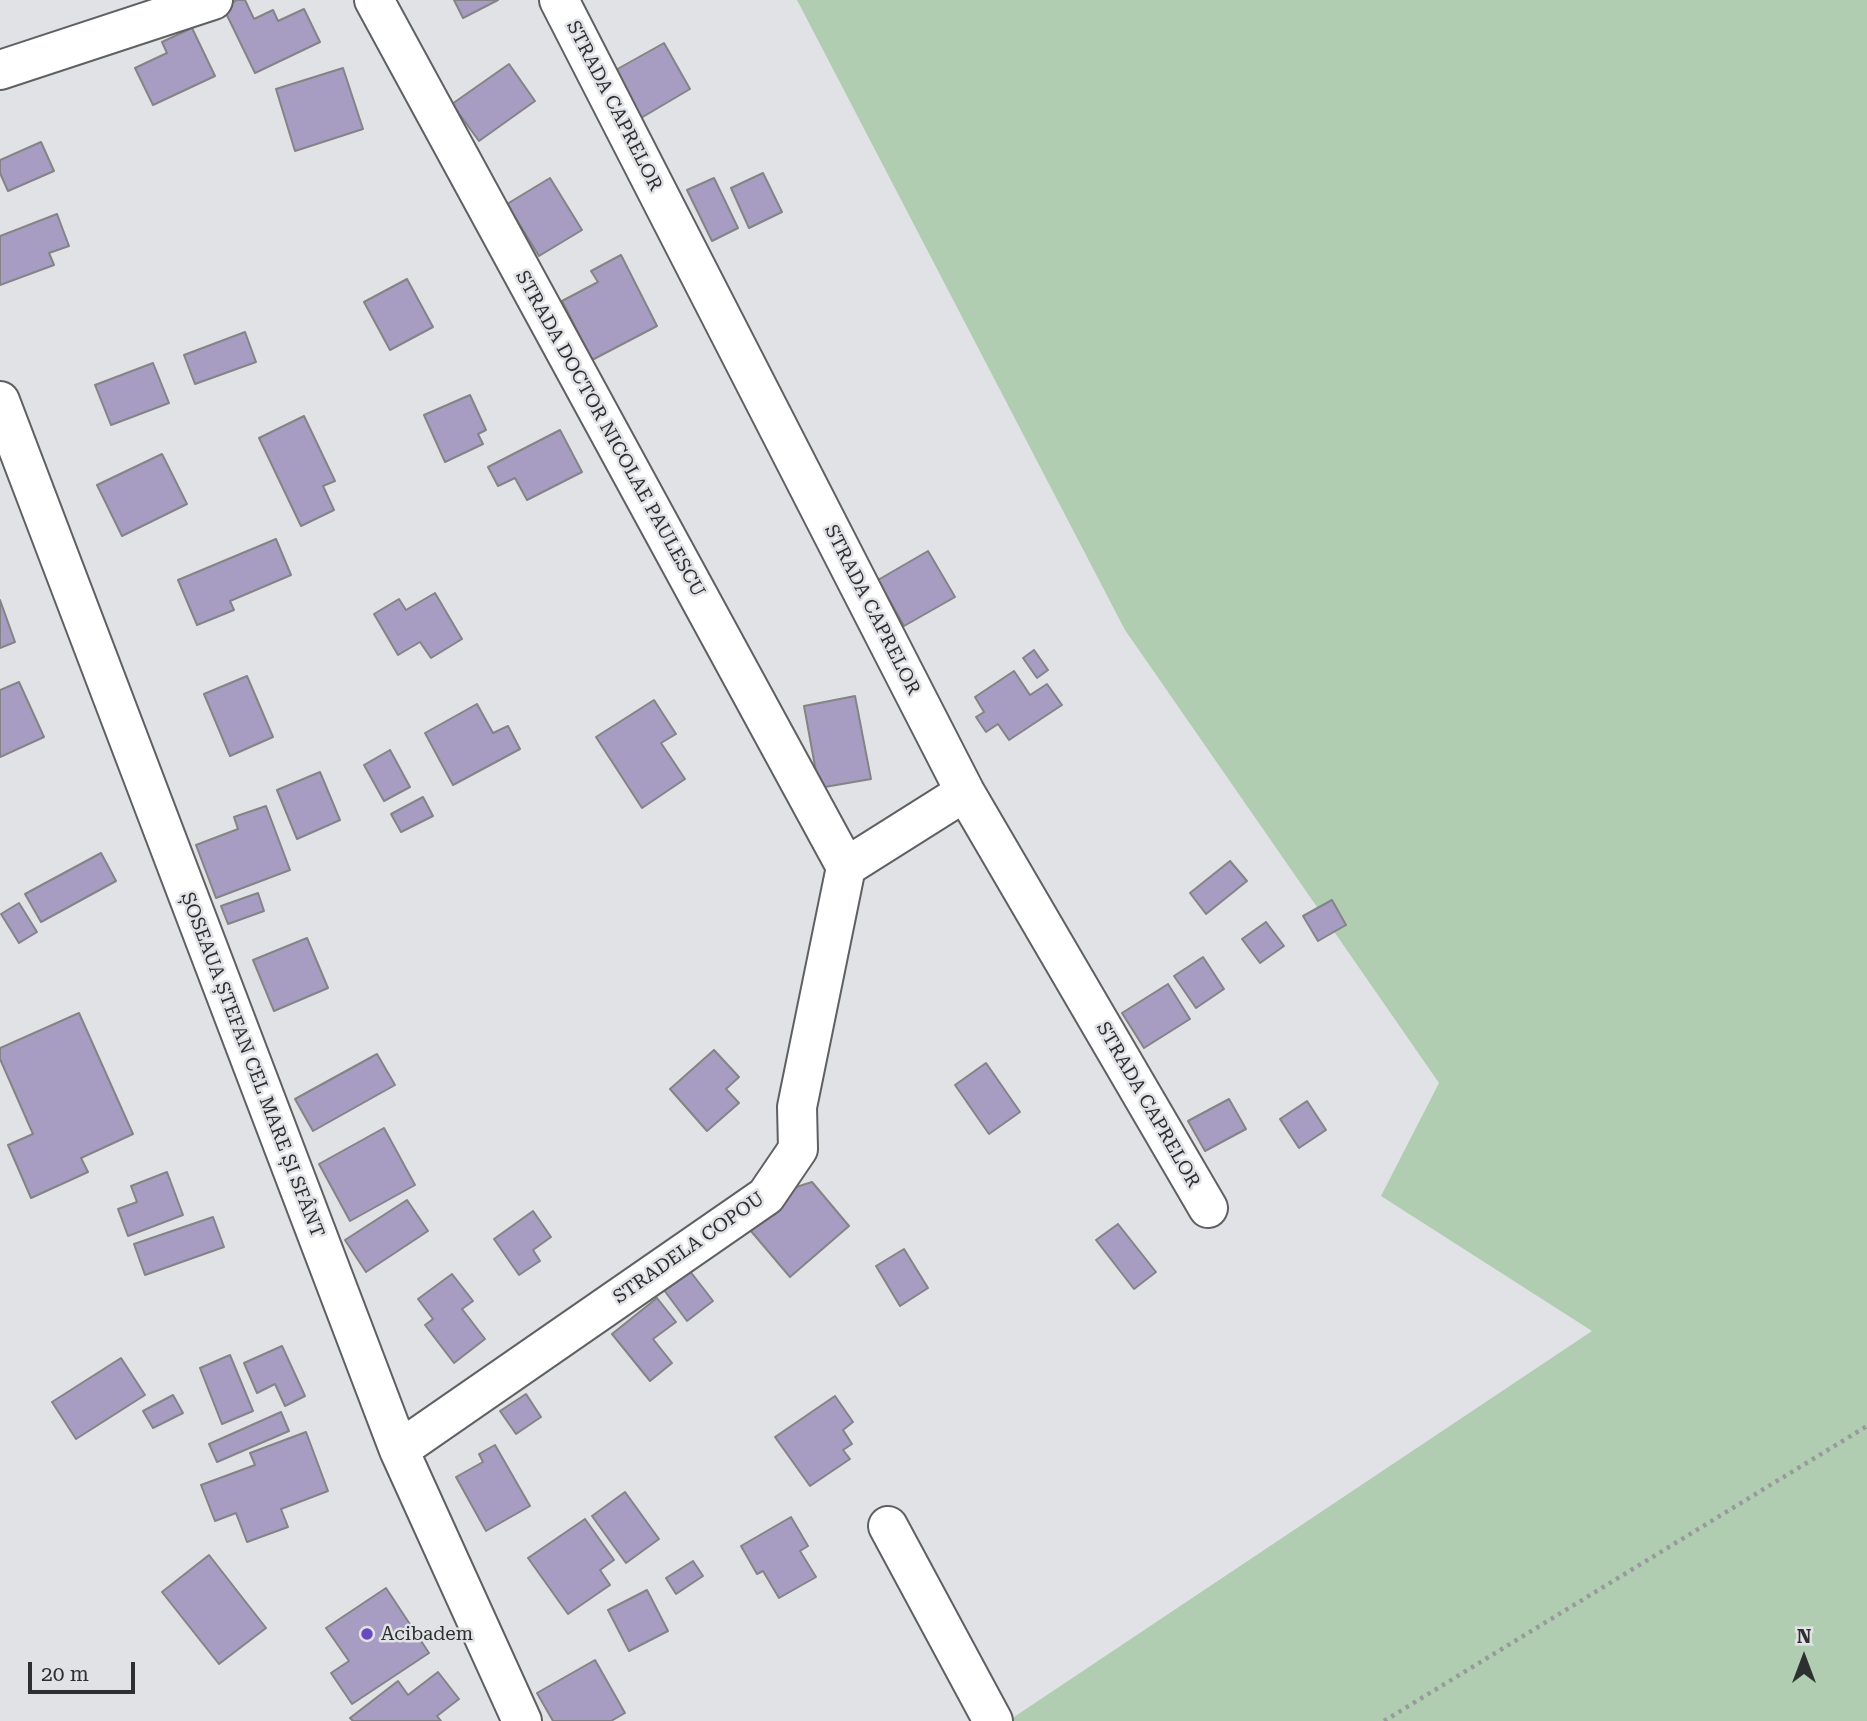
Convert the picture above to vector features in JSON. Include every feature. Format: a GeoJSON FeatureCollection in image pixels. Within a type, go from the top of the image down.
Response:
{"type":"FeatureCollection","features":[{"type":"Feature","properties":{"kind":"street"},"geometry":{"type":"LineString","coordinates":[[0,70],[213,0]]}},
{"type":"Feature","properties":{"kind":"street","name":"STRADA DOCTOR NICOLAE PAULESCU"},"geometry":{"type":"LineString","coordinates":[[374,0],[846,867]]}},
{"type":"Feature","properties":{"kind":"street","name":"STRADA CAPRELOR"},"geometry":{"type":"LineString","coordinates":[[559,0],[965,792],[1208,1208]]}},
{"type":"Feature","properties":{"kind":"street","name":"ȘOSEAUA ȘTEFAN CEL MARE ȘI SFÂNT"},"geometry":{"type":"LineString","coordinates":[[0,401],[399,1450],[522,1721]]}},
{"type":"Feature","properties":{"kind":"street"},"geometry":{"type":"LineString","coordinates":[[846,867],[965,792]]}},
{"type":"Feature","properties":{"kind":"street","name":"STRADELA COPOU"},"geometry":{"type":"LineString","coordinates":[[399,1450],[766,1196],[799,1149],[797,1107],[846,867]]}},
{"type":"Feature","properties":{"kind":"street"},"geometry":{"type":"LineString","coordinates":[[888,1526],[993,1721]]}},
{"type":"Feature","properties":{"kind":"path"},"geometry":{"type":"LineString","coordinates":[[1384,1721],[1867,1426]]}},
{"type":"Feature","properties":{"kind":"green space"},"geometry":{"type":"Polygon","coordinates":[[[797,0],[1867,0],[1867,1721],[1008,1721],[1592,1331],[1381,1196],[1439,1083],[1125,630],[797,0]]]}},
{"type":"Feature","properties":{"kind":"building"},"geometry":{"type":"Polygon","coordinates":[[[237,0],[245,0],[254,19],[273,10],[278,21],[304,9],[320,42],[255,73],[223,7],[237,0]]]}},
{"type":"Feature","properties":{"kind":"building"},"geometry":{"type":"Polygon","coordinates":[[[454,0],[498,0],[463,18],[454,0]]]}},
{"type":"Feature","properties":{"kind":"building"},"geometry":{"type":"Polygon","coordinates":[[[192,28],[215,76],[153,105],[135,68],[167,53],[162,42],[192,28]]]}},
{"type":"Feature","properties":{"kind":"building"},"geometry":{"type":"Polygon","coordinates":[[[664,43],[690,89],[641,118],[614,71],[664,43]]]}},
{"type":"Feature","properties":{"kind":"building"},"geometry":{"type":"Polygon","coordinates":[[[509,64],[535,101],[479,141],[452,104],[509,64]]]}},
{"type":"Feature","properties":{"kind":"building"},"geometry":{"type":"Polygon","coordinates":[[[343,68],[363,129],[295,151],[276,89],[343,68]]]}},
{"type":"Feature","properties":{"kind":"building"},"geometry":{"type":"Polygon","coordinates":[[[41,142],[54,171],[8,191],[0,173],[0,160],[41,142]]]}},
{"type":"Feature","properties":{"kind":"building"},"geometry":{"type":"Polygon","coordinates":[[[763,173],[782,212],[749,228],[731,188],[763,173]]]}},
{"type":"Feature","properties":{"kind":"building"},"geometry":{"type":"Polygon","coordinates":[[[550,178],[582,230],[539,256],[507,204],[550,178]]]}},
{"type":"Feature","properties":{"kind":"building"},"geometry":{"type":"Polygon","coordinates":[[[714,178],[738,228],[712,241],[687,190],[714,178]]]}},
{"type":"Feature","properties":{"kind":"building"},"geometry":{"type":"Polygon","coordinates":[[[57,214],[69,246],[49,253],[54,265],[0,285],[0,236],[57,214]]]}},
{"type":"Feature","properties":{"kind":"building"},"geometry":{"type":"Polygon","coordinates":[[[621,255],[657,326],[592,360],[562,301],[598,282],[591,271],[621,255]]]}},
{"type":"Feature","properties":{"kind":"building"},"geometry":{"type":"Polygon","coordinates":[[[407,279],[433,327],[390,350],[364,302],[407,279]]]}},
{"type":"Feature","properties":{"kind":"building"},"geometry":{"type":"Polygon","coordinates":[[[245,332],[256,362],[195,384],[184,355],[245,332]]]}},
{"type":"Feature","properties":{"kind":"building"},"geometry":{"type":"Polygon","coordinates":[[[153,363],[169,403],[111,425],[95,385],[153,363]]]}},
{"type":"Feature","properties":{"kind":"building"},"geometry":{"type":"Polygon","coordinates":[[[470,395],[486,430],[478,434],[483,444],[445,462],[424,415],[470,395]]]}},
{"type":"Feature","properties":{"kind":"building"},"geometry":{"type":"Polygon","coordinates":[[[304,416],[335,481],[323,486],[334,510],[301,526],[259,438],[304,416]]]}},
{"type":"Feature","properties":{"kind":"building"},"geometry":{"type":"Polygon","coordinates":[[[560,430],[582,472],[527,500],[515,478],[498,486],[488,467],[560,430]]]}},
{"type":"Feature","properties":{"kind":"building"},"geometry":{"type":"Polygon","coordinates":[[[162,454],[187,504],[122,536],[97,485],[162,454]]]}},
{"type":"Feature","properties":{"kind":"building"},"geometry":{"type":"Polygon","coordinates":[[[276,539],[291,575],[230,601],[234,610],[197,625],[178,580],[276,539]]]}},
{"type":"Feature","properties":{"kind":"building"},"geometry":{"type":"Polygon","coordinates":[[[928,551],[955,597],[904,626],[878,580],[928,551]]]}},
{"type":"Feature","properties":{"kind":"building"},"geometry":{"type":"Polygon","coordinates":[[[435,593],[462,639],[431,658],[420,642],[398,655],[374,614],[399,599],[406,610],[435,593]]]}},
{"type":"Feature","properties":{"kind":"building"},"geometry":{"type":"Polygon","coordinates":[[[0,600],[15,642],[0,648],[0,600]]]}},
{"type":"Feature","properties":{"kind":"building"},"geometry":{"type":"Polygon","coordinates":[[[1034,650],[1048,670],[1037,678],[1023,658],[1034,650]]]}},
{"type":"Feature","properties":{"kind":"building"},"geometry":{"type":"Polygon","coordinates":[[[1014,671],[1030,695],[1047,684],[1062,705],[1009,740],[998,724],[986,732],[976,717],[984,712],[975,697],[1014,671]]]}},
{"type":"Feature","properties":{"kind":"building"},"geometry":{"type":"Polygon","coordinates":[[[247,676],[273,737],[230,756],[204,694],[247,676]]]}},
{"type":"Feature","properties":{"kind":"building"},"geometry":{"type":"Polygon","coordinates":[[[19,682],[44,737],[0,757],[0,690],[19,682]]]}},
{"type":"Feature","properties":{"kind":"building"},"geometry":{"type":"Polygon","coordinates":[[[855,696],[871,779],[819,788],[804,706],[855,696]]]}},
{"type":"Feature","properties":{"kind":"building"},"geometry":{"type":"Polygon","coordinates":[[[654,700],[676,734],[661,743],[685,779],[642,808],[596,737],[654,700]]]}},
{"type":"Feature","properties":{"kind":"building"},"geometry":{"type":"Polygon","coordinates":[[[477,704],[493,733],[508,726],[520,749],[453,785],[425,733],[477,704]]]}},
{"type":"Feature","properties":{"kind":"building"},"geometry":{"type":"Polygon","coordinates":[[[390,750],[410,787],[384,801],[364,765],[390,750]]]}},
{"type":"Feature","properties":{"kind":"building"},"geometry":{"type":"Polygon","coordinates":[[[320,772],[340,820],[297,839],[277,790],[320,772]]]}},
{"type":"Feature","properties":{"kind":"building"},"geometry":{"type":"Polygon","coordinates":[[[423,797],[433,816],[401,832],[391,814],[423,797]]]}},
{"type":"Feature","properties":{"kind":"building"},"geometry":{"type":"Polygon","coordinates":[[[266,806],[290,870],[216,898],[196,845],[238,829],[234,817],[266,806]]]}},
{"type":"Feature","properties":{"kind":"building"},"geometry":{"type":"Polygon","coordinates":[[[101,853],[116,881],[41,922],[25,894],[101,853]]]}},
{"type":"Feature","properties":{"kind":"building"},"geometry":{"type":"Polygon","coordinates":[[[1230,861],[1247,881],[1206,914],[1190,893],[1230,861]]]}},
{"type":"Feature","properties":{"kind":"building"},"geometry":{"type":"Polygon","coordinates":[[[258,893],[264,911],[228,924],[221,906],[258,893]]]}},
{"type":"Feature","properties":{"kind":"building"},"geometry":{"type":"Polygon","coordinates":[[[1332,900],[1346,925],[1318,941],[1303,916],[1332,900]]]}},
{"type":"Feature","properties":{"kind":"building"},"geometry":{"type":"Polygon","coordinates":[[[19,903],[37,932],[19,943],[1,914],[19,903]]]}},
{"type":"Feature","properties":{"kind":"building"},"geometry":{"type":"Polygon","coordinates":[[[1266,922],[1284,946],[1260,963],[1242,939],[1266,922]]]}},
{"type":"Feature","properties":{"kind":"building"},"geometry":{"type":"Polygon","coordinates":[[[307,938],[328,988],[274,1011],[253,960],[307,938]]]}},
{"type":"Feature","properties":{"kind":"building"},"geometry":{"type":"Polygon","coordinates":[[[1203,957],[1224,989],[1196,1008],[1174,976],[1203,957]]]}},
{"type":"Feature","properties":{"kind":"building"},"geometry":{"type":"Polygon","coordinates":[[[1168,984],[1190,1019],[1144,1048],[1122,1013],[1168,984]]]}},
{"type":"Feature","properties":{"kind":"building"},"geometry":{"type":"Polygon","coordinates":[[[79,1013],[133,1134],[81,1158],[88,1172],[31,1198],[8,1145],[33,1134],[0,1059],[0,1048],[79,1013]]]}},
{"type":"Feature","properties":{"kind":"building"},"geometry":{"type":"Polygon","coordinates":[[[714,1050],[739,1077],[726,1089],[739,1103],[707,1131],[670,1089],[714,1050]]]}},
{"type":"Feature","properties":{"kind":"building"},"geometry":{"type":"Polygon","coordinates":[[[377,1054],[395,1085],[313,1131],[295,1099],[377,1054]]]}},
{"type":"Feature","properties":{"kind":"building"},"geometry":{"type":"Polygon","coordinates":[[[986,1063],[1020,1112],[989,1134],[955,1085],[986,1063]]]}},
{"type":"Feature","properties":{"kind":"building"},"geometry":{"type":"Polygon","coordinates":[[[1229,1099],[1246,1129],[1205,1151],[1188,1121],[1229,1099]]]}},
{"type":"Feature","properties":{"kind":"building"},"geometry":{"type":"Polygon","coordinates":[[[1307,1101],[1326,1130],[1299,1148],[1280,1119],[1307,1101]]]}},
{"type":"Feature","properties":{"kind":"building"},"geometry":{"type":"Polygon","coordinates":[[[384,1128],[415,1185],[350,1221],[319,1164],[384,1128]]]}},
{"type":"Feature","properties":{"kind":"building"},"geometry":{"type":"Polygon","coordinates":[[[167,1172],[183,1215],[128,1236],[118,1209],[137,1202],[131,1186],[167,1172]]]}},
{"type":"Feature","properties":{"kind":"building"},"geometry":{"type":"Polygon","coordinates":[[[812,1182],[849,1226],[790,1277],[745,1224],[769,1217],[762,1210],[787,1201],[784,1191],[812,1182]]]}},
{"type":"Feature","properties":{"kind":"building"},"geometry":{"type":"Polygon","coordinates":[[[407,1200],[428,1231],[366,1272],[345,1240],[407,1200]]]}},
{"type":"Feature","properties":{"kind":"building"},"geometry":{"type":"Polygon","coordinates":[[[533,1211],[551,1237],[533,1250],[540,1261],[519,1275],[494,1239],[533,1211]]]}},
{"type":"Feature","properties":{"kind":"building"},"geometry":{"type":"Polygon","coordinates":[[[213,1217],[224,1247],[145,1275],[134,1244],[213,1217]]]}},
{"type":"Feature","properties":{"kind":"building"},"geometry":{"type":"Polygon","coordinates":[[[1118,1224],[1156,1272],[1134,1289],[1096,1240],[1118,1224]]]}},
{"type":"Feature","properties":{"kind":"building"},"geometry":{"type":"Polygon","coordinates":[[[904,1249],[928,1288],[900,1306],[876,1266],[904,1249]]]}},
{"type":"Feature","properties":{"kind":"building"},"geometry":{"type":"Polygon","coordinates":[[[686,1266],[713,1301],[687,1321],[661,1286],[686,1266]]]}},
{"type":"Feature","properties":{"kind":"building"},"geometry":{"type":"Polygon","coordinates":[[[452,1274],[473,1301],[462,1309],[485,1339],[454,1363],[425,1325],[433,1319],[418,1299],[452,1274]]]}},
{"type":"Feature","properties":{"kind":"building"},"geometry":{"type":"Polygon","coordinates":[[[657,1298],[676,1322],[653,1339],[672,1363],[650,1381],[612,1334],[657,1298]]]}},
{"type":"Feature","properties":{"kind":"building"},"geometry":{"type":"Polygon","coordinates":[[[282,1346],[305,1396],[285,1406],[275,1384],[257,1393],[244,1363],[282,1346]]]}},
{"type":"Feature","properties":{"kind":"building"},"geometry":{"type":"Polygon","coordinates":[[[230,1355],[253,1411],[222,1424],[200,1368],[230,1355]]]}},
{"type":"Feature","properties":{"kind":"building"},"geometry":{"type":"Polygon","coordinates":[[[121,1358],[145,1395],[76,1439],[52,1402],[121,1358]]]}},
{"type":"Feature","properties":{"kind":"building"},"geometry":{"type":"Polygon","coordinates":[[[526,1394],[541,1417],[516,1434],[500,1411],[526,1394]]]}},
{"type":"Feature","properties":{"kind":"building"},"geometry":{"type":"Polygon","coordinates":[[[173,1395],[183,1413],[153,1428],[143,1411],[173,1395]]]}},
{"type":"Feature","properties":{"kind":"building"},"geometry":{"type":"Polygon","coordinates":[[[835,1396],[853,1422],[843,1430],[852,1444],[843,1450],[850,1459],[810,1486],[775,1437],[835,1396]]]}},
{"type":"Feature","properties":{"kind":"building"},"geometry":{"type":"Polygon","coordinates":[[[281,1412],[289,1431],[217,1462],[209,1444],[281,1412]]]}},
{"type":"Feature","properties":{"kind":"building"},"geometry":{"type":"Polygon","coordinates":[[[306,1432],[328,1491],[281,1509],[288,1527],[247,1542],[236,1513],[215,1521],[201,1485],[255,1465],[250,1453],[306,1432]]]}},
{"type":"Feature","properties":{"kind":"building"},"geometry":{"type":"Polygon","coordinates":[[[495,1445],[530,1506],[486,1531],[456,1477],[483,1462],[479,1454],[495,1445]]]}},
{"type":"Feature","properties":{"kind":"building"},"geometry":{"type":"Polygon","coordinates":[[[625,1492],[659,1539],[626,1563],[592,1516],[625,1492]]]}},
{"type":"Feature","properties":{"kind":"building"},"geometry":{"type":"Polygon","coordinates":[[[791,1517],[808,1546],[800,1551],[816,1577],[779,1598],[763,1571],[757,1574],[741,1546],[791,1517]]]}},
{"type":"Feature","properties":{"kind":"building"},"geometry":{"type":"Polygon","coordinates":[[[585,1519],[614,1560],[600,1570],[610,1585],[568,1614],[528,1558],[585,1519]]]}},
{"type":"Feature","properties":{"kind":"building"},"geometry":{"type":"Polygon","coordinates":[[[209,1555],[266,1628],[219,1664],[162,1592],[209,1555]]]}},
{"type":"Feature","properties":{"kind":"building"},"geometry":{"type":"Polygon","coordinates":[[[693,1561],[703,1576],[676,1594],[666,1578],[693,1561]]]}},
{"type":"Feature","properties":{"kind":"building"},"geometry":{"type":"Polygon","coordinates":[[[386,1588],[429,1653],[352,1704],[331,1673],[349,1661],[326,1628],[386,1588]]]}},
{"type":"Feature","properties":{"kind":"building"},"geometry":{"type":"Polygon","coordinates":[[[647,1590],[668,1631],[629,1651],[608,1610],[647,1590]]]}},
{"type":"Feature","properties":{"kind":"building"},"geometry":{"type":"Polygon","coordinates":[[[595,1660],[625,1713],[611,1721],[553,1721],[537,1693],[595,1660]]]}},
{"type":"Feature","properties":{"kind":"building"},"geometry":{"type":"Polygon","coordinates":[[[438,1672],[459,1699],[437,1716],[441,1721],[353,1721],[350,1718],[398,1681],[408,1695],[438,1672]]]}},
{"type":"Feature","properties":{"kind":"place","name":"Acibadem"},"geometry":{"type":"Point","coordinates":[367,1634]}}]}
